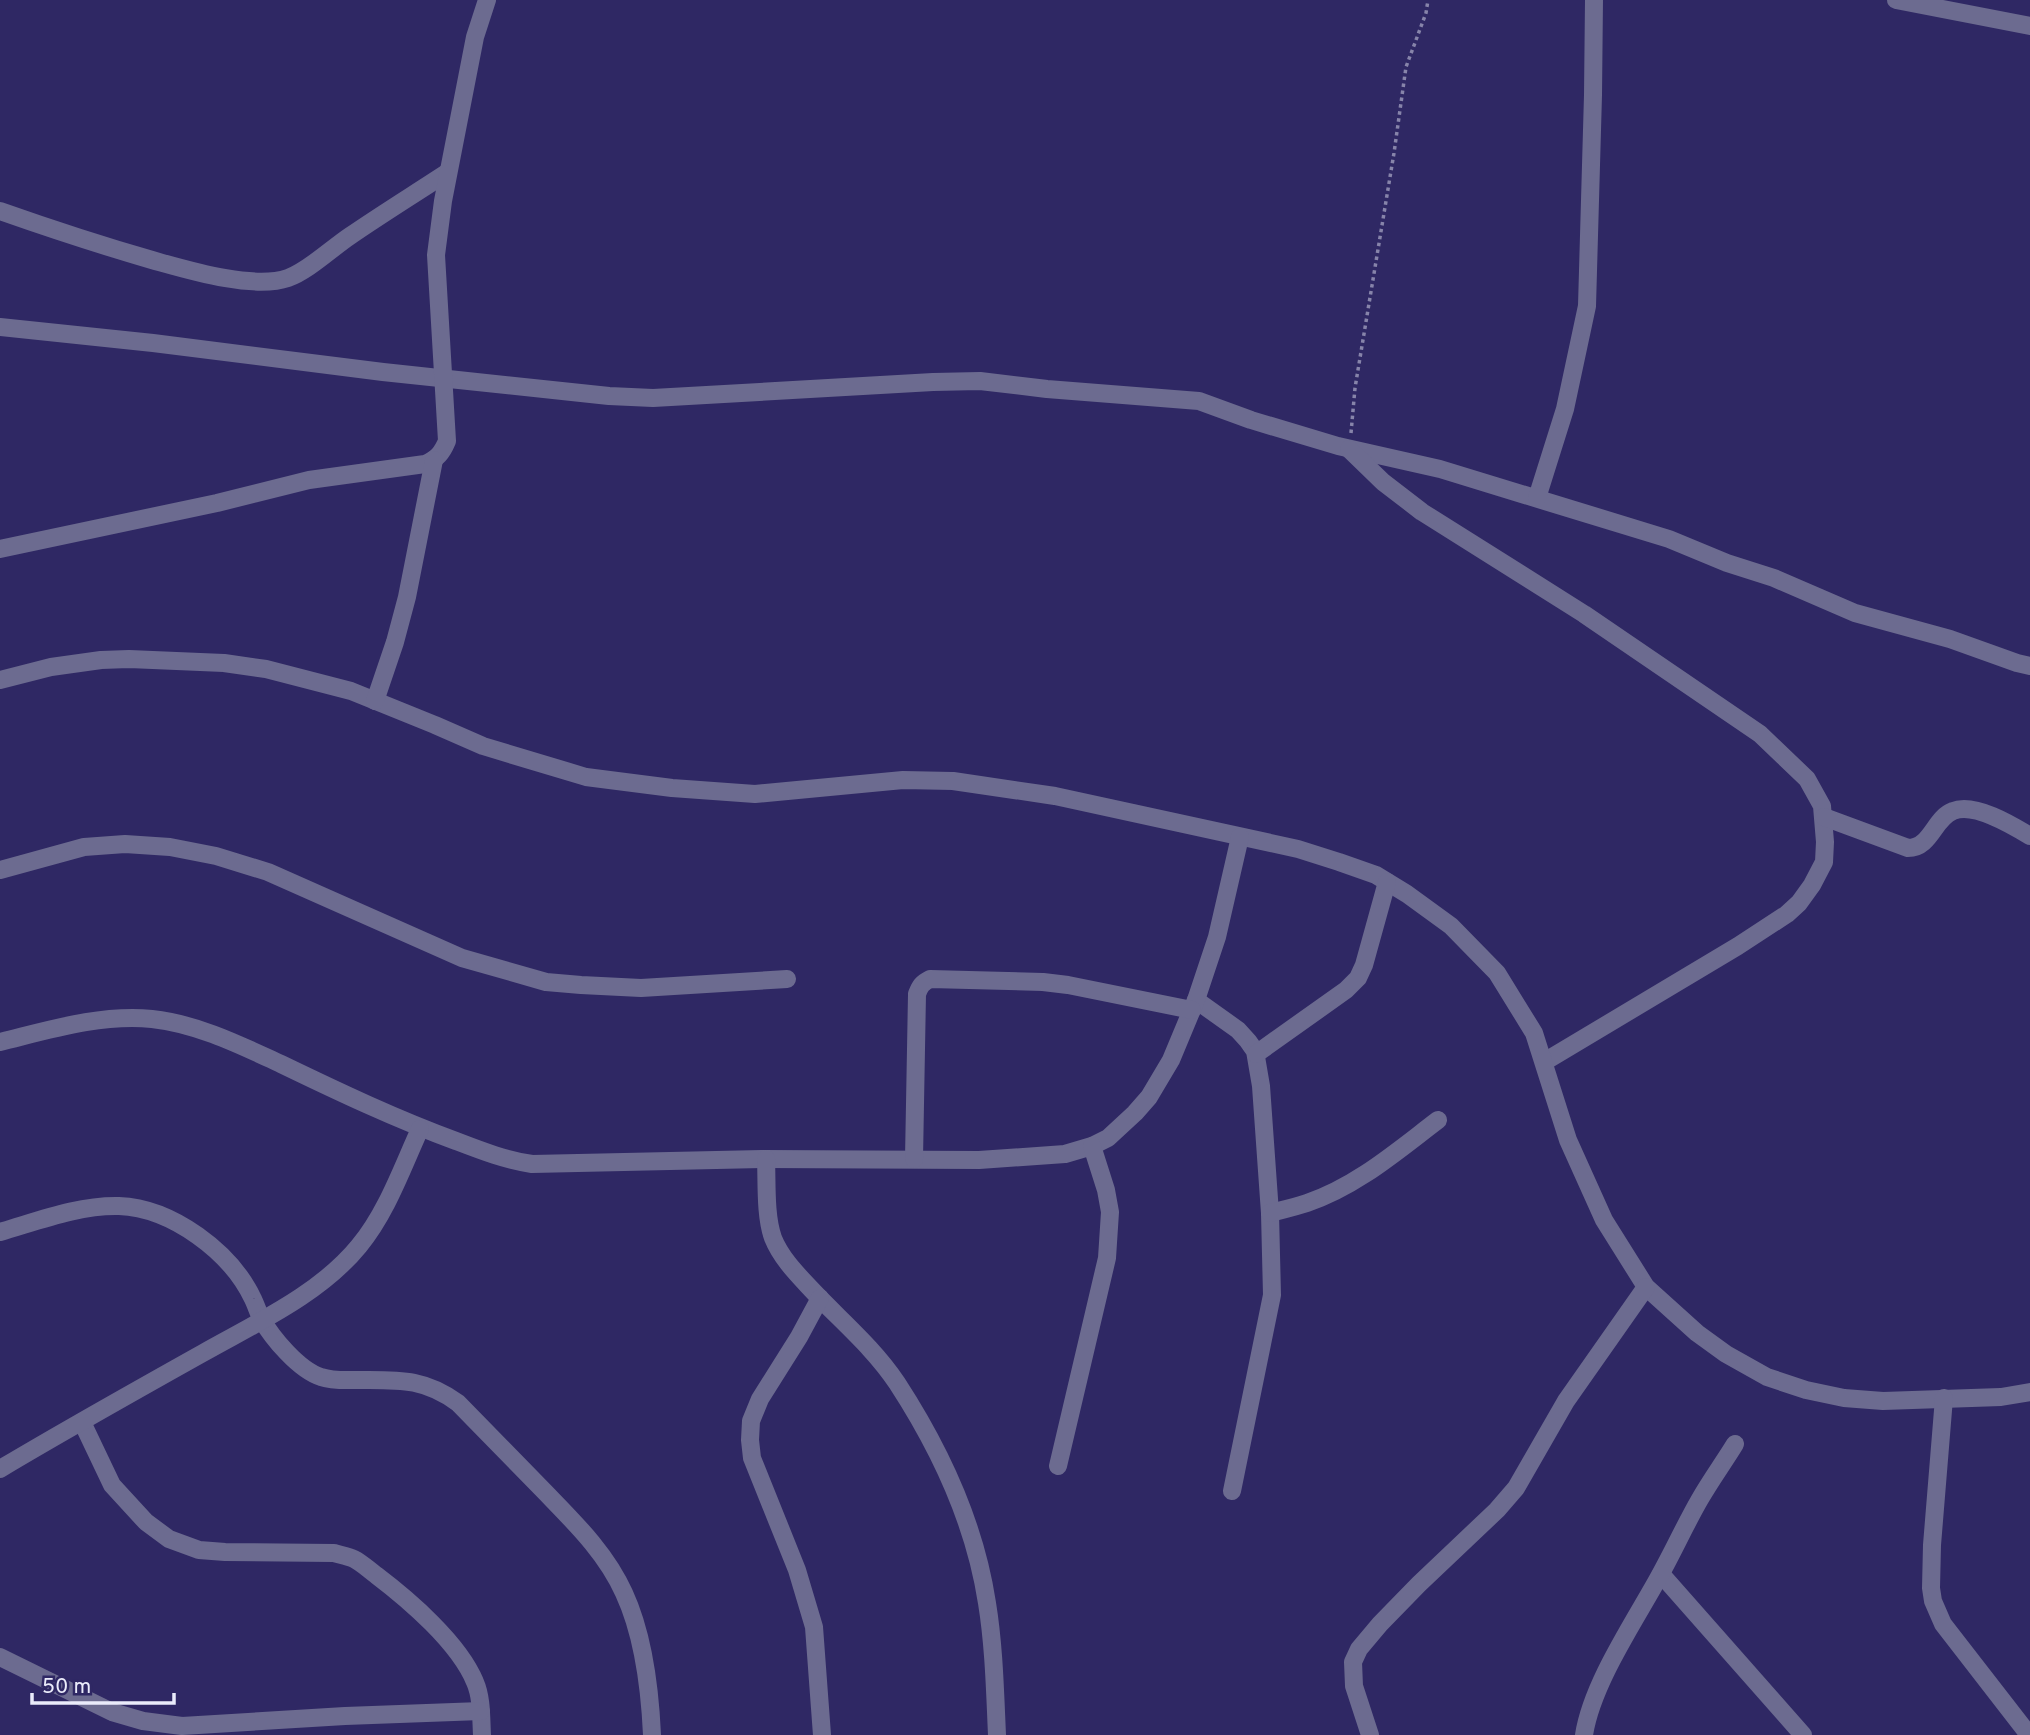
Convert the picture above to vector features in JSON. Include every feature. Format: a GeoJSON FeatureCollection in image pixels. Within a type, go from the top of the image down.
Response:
{"type":"FeatureCollection","features":[{"type":"Feature","properties":{"kind":"street"},"geometry":{"type":"LineString","coordinates":[[0,549],[217,503],[309,480],[425,464],[442,452],[447,441],[436,255],[448,172],[475,37],[487,0]]}},
{"type":"Feature","properties":{"kind":"street"},"geometry":{"type":"LineString","coordinates":[[1537,498],[1565,409],[1587,306],[1594,0]]}},
{"type":"Feature","properties":{"kind":"street"},"geometry":{"type":"LineString","coordinates":[[1896,0],[2030,26]]}},
{"type":"Feature","properties":{"kind":"street"},"geometry":{"type":"LineString","coordinates":[[0,211],[75,238],[197,272],[235,280],[271,281],[301,271],[448,172]]}},
{"type":"Feature","properties":{"kind":"street"},"geometry":{"type":"LineString","coordinates":[[0,327],[609,396],[653,398],[933,382],[980,382],[1199,401],[1251,420],[1349,449],[1440,469],[1669,539],[1774,578],[1855,613],[1928,632],[2030,666]]}},
{"type":"Feature","properties":{"kind":"street"},"geometry":{"type":"LineString","coordinates":[[1349,449],[1383,482],[1422,512],[1584,614],[1760,734],[1807,779],[1822,806],[1824,862],[1799,903],[1738,946],[1544,1062]]}},
{"type":"Feature","properties":{"kind":"street"},"geometry":{"type":"LineString","coordinates":[[375,701],[407,597],[434,460]]}},
{"type":"Feature","properties":{"kind":"street"},"geometry":{"type":"LineString","coordinates":[[0,680],[51,667],[102,660],[225,663],[266,669],[309,680],[375,701],[483,746],[586,777],[672,788],[755,794],[903,780],[953,781],[1055,796],[1298,849],[1376,875],[1451,926],[1497,973],[1534,1033],[1568,1140],[1604,1220],[1646,1287],[1697,1333],[1726,1354],[1767,1377],[1806,1390],[1844,1398],[1883,1401],[2001,1397],[2030,1392]]}},
{"type":"Feature","properties":{"kind":"street"},"geometry":{"type":"LineString","coordinates":[[1824,817],[1908,848],[1921,845],[1945,815],[1954,810],[1979,811],[2030,836]]}},
{"type":"Feature","properties":{"kind":"street"},"geometry":{"type":"LineString","coordinates":[[0,1042],[47,1030],[106,1020],[151,1019],[172,1022],[204,1030],[420,1129],[499,1157],[532,1164],[766,1159],[979,1160],[1065,1154],[1092,1146],[1114,1133],[1149,1097],[1171,1060],[1194,1005],[1217,937],[1240,837]]}},
{"type":"Feature","properties":{"kind":"street"},"geometry":{"type":"LineString","coordinates":[[0,870],[84,847],[125,844],[170,847],[216,856],[268,872],[462,958],[546,982],[641,988],[787,979]]}},
{"type":"Feature","properties":{"kind":"street"},"geometry":{"type":"LineString","coordinates":[[1256,1055],[1346,990],[1358,978],[1387,882]]}},
{"type":"Feature","properties":{"kind":"street"},"geometry":{"type":"LineString","coordinates":[[914,1158],[917,994],[920,986],[930,979],[1043,982],[1194,1005],[1238,1030],[1256,1055],[1261,1086],[1270,1213],[1272,1295],[1232,1491]]}},
{"type":"Feature","properties":{"kind":"street"},"geometry":{"type":"LineString","coordinates":[[1270,1213],[1306,1204],[1371,1171],[1438,1120]]}},
{"type":"Feature","properties":{"kind":"street"},"geometry":{"type":"LineString","coordinates":[[0,1469],[262,1320],[323,1282],[344,1264],[382,1212],[420,1129]]}},
{"type":"Feature","properties":{"kind":"street"},"geometry":{"type":"LineString","coordinates":[[1058,1466],[1107,1258],[1110,1212],[1092,1146]]}},
{"type":"Feature","properties":{"kind":"street"},"geometry":{"type":"LineString","coordinates":[[766,1159],[772,1236],[792,1268],[866,1344],[896,1381],[946,1468],[965,1518],[988,1604],[997,1735]]}},
{"type":"Feature","properties":{"kind":"street"},"geometry":{"type":"LineString","coordinates":[[0,1232],[97,1207],[120,1206],[163,1217],[204,1240],[229,1264],[248,1289],[262,1320],[289,1355],[305,1368],[321,1377],[343,1380],[423,1384],[442,1391],[458,1403],[575,1522],[604,1556],[624,1592],[639,1636],[652,1735]]}},
{"type":"Feature","properties":{"kind":"street"},"geometry":{"type":"LineString","coordinates":[[1370,1735],[1354,1686],[1353,1662],[1359,1649],[1419,1584],[1497,1510],[1516,1488],[1566,1401],[1646,1287]]}},
{"type":"Feature","properties":{"kind":"street"},"geometry":{"type":"LineString","coordinates":[[820,1298],[760,1399],[751,1421],[750,1440],[752,1458],[797,1570],[814,1627],[822,1735]]}},
{"type":"Feature","properties":{"kind":"street"},"geometry":{"type":"LineString","coordinates":[[1944,1398],[1932,1545],[1933,1601],[1943,1624],[2029,1735]]}},
{"type":"Feature","properties":{"kind":"street"},"geometry":{"type":"LineString","coordinates":[[82,1422],[113,1485],[146,1522],[169,1539],[199,1550],[334,1553],[356,1560],[404,1596],[463,1660],[477,1685],[482,1735]]}},
{"type":"Feature","properties":{"kind":"street"},"geometry":{"type":"LineString","coordinates":[[1584,1735],[1595,1695],[1700,1499],[1735,1444]]}},
{"type":"Feature","properties":{"kind":"street"},"geometry":{"type":"LineString","coordinates":[[1661,1574],[1803,1735]]}},
{"type":"Feature","properties":{"kind":"street"},"geometry":{"type":"LineString","coordinates":[[0,1657],[113,1712],[144,1721],[182,1726],[481,1711]]}},
{"type":"Feature","properties":{"kind":"path"},"geometry":{"type":"LineString","coordinates":[[1349,449],[1354,388],[1406,67],[1426,13],[1428,0]]}}]}
